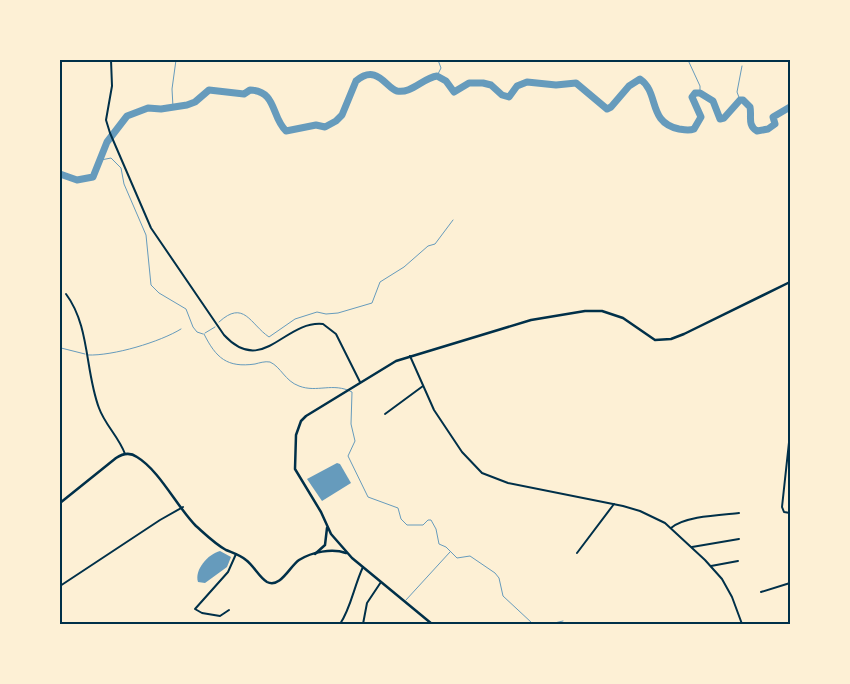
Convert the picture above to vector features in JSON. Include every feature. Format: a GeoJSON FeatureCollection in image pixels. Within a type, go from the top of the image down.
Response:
{"type":"FeatureCollection","features":[{"type":"Feature","properties":{"kind":"street"},"geometry":{"type":"LineString","coordinates":[[111,60],[112,86],[106,120],[110,133],[151,228],[231,343],[239,348],[257,351],[274,345],[306,324],[323,324],[336,334],[360,382]]}},
{"type":"Feature","properties":{"kind":"street"},"geometry":{"type":"LineString","coordinates":[[432,624],[428,623],[347,553],[327,528],[321,512],[296,473],[294,463],[296,435],[306,416],[391,364],[410,356],[525,322],[585,311],[602,311],[617,314],[650,337],[661,340],[677,337],[790,282]]}},
{"type":"Feature","properties":{"kind":"street"},"geometry":{"type":"LineString","coordinates":[[66,294],[77,311],[98,405],[107,426],[122,444],[125,454]]}},
{"type":"Feature","properties":{"kind":"street"},"geometry":{"type":"LineString","coordinates":[[410,356],[423,386],[447,431],[462,452],[482,473],[508,483],[614,504],[658,518],[692,547],[722,579],[729,591],[742,624]]}},
{"type":"Feature","properties":{"kind":"street"},"geometry":{"type":"LineString","coordinates":[[385,414],[423,386]]}},
{"type":"Feature","properties":{"kind":"street"},"geometry":{"type":"LineString","coordinates":[[790,433],[782,507],[784,512],[790,513]]}},
{"type":"Feature","properties":{"kind":"street"},"geometry":{"type":"LineString","coordinates":[[60,503],[116,458],[125,454],[138,458],[203,533],[225,550],[249,562],[267,582],[273,583],[282,578],[298,561],[315,554],[335,550],[347,553]]}},
{"type":"Feature","properties":{"kind":"street"},"geometry":{"type":"LineString","coordinates":[[577,553],[614,504]]}},
{"type":"Feature","properties":{"kind":"street"},"geometry":{"type":"LineString","coordinates":[[60,586],[160,520],[183,508]]}},
{"type":"Feature","properties":{"kind":"street"},"geometry":{"type":"LineString","coordinates":[[671,528],[676,524],[696,519],[738,514]]}},
{"type":"Feature","properties":{"kind":"street"},"geometry":{"type":"LineString","coordinates":[[315,554],[327,539],[327,528]]}},
{"type":"Feature","properties":{"kind":"street"},"geometry":{"type":"LineString","coordinates":[[327,539],[334,538]]}},
{"type":"Feature","properties":{"kind":"street"},"geometry":{"type":"LineString","coordinates":[[692,547],[739,539]]}},
{"type":"Feature","properties":{"kind":"street"},"geometry":{"type":"LineString","coordinates":[[335,550],[338,544]]}},
{"type":"Feature","properties":{"kind":"street"},"geometry":{"type":"LineString","coordinates":[[324,545],[329,551]]}},
{"type":"Feature","properties":{"kind":"street"},"geometry":{"type":"LineString","coordinates":[[229,610],[220,616],[202,613],[195,609],[228,572],[236,554]]}},
{"type":"Feature","properties":{"kind":"street"},"geometry":{"type":"LineString","coordinates":[[711,566],[738,562]]}},
{"type":"Feature","properties":{"kind":"street"},"geometry":{"type":"LineString","coordinates":[[340,624],[350,607],[354,588],[363,567]]}},
{"type":"Feature","properties":{"kind":"street"},"geometry":{"type":"LineString","coordinates":[[363,624],[367,604],[381,582]]}},
{"type":"Feature","properties":{"kind":"street"},"geometry":{"type":"LineString","coordinates":[[761,592],[790,583]]}},
{"type":"Feature","properties":{"kind":"water"},"geometry":{"type":"Polygon","coordinates":[[[337,463],[340,464],[351,483],[322,501],[307,479],[337,463]]]}},
{"type":"Feature","properties":{"kind":"water"},"geometry":{"type":"Polygon","coordinates":[[[220,551],[231,557],[227,567],[205,583],[198,582],[198,573],[203,563],[211,555],[220,551]]]}},
{"type":"Feature","properties":{"kind":"waterway"},"geometry":{"type":"LineString","coordinates":[[173,107],[172,89],[176,60]]}},
{"type":"Feature","properties":{"kind":"waterway"},"geometry":{"type":"LineString","coordinates":[[437,76],[441,68],[438,60]]}},
{"type":"Feature","properties":{"kind":"waterway"},"geometry":{"type":"LineString","coordinates":[[688,60],[700,86],[700,93]]}},
{"type":"Feature","properties":{"kind":"waterway"},"geometry":{"type":"LineString","coordinates":[[740,100],[737,92],[742,66]]}},
{"type":"Feature","properties":{"kind":"waterway"},"geometry":{"type":"LineString","coordinates":[[60,174],[77,180],[93,177],[107,142],[127,116],[148,108],[161,109],[187,105],[195,102],[209,90],[244,94],[250,90],[259,91],[265,95],[286,131],[316,125],[325,127],[342,115],[356,81],[363,76],[370,75],[375,75],[397,91],[407,90],[437,76],[446,81],[454,92],[469,83],[483,83],[491,85],[502,95],[509,97],[517,86],[527,82],[556,85],[576,83],[607,109],[611,107],[629,86],[640,79],[650,92],[662,120],[669,125],[687,130],[694,129],[701,117],[692,97],[695,93],[700,93],[713,101],[720,119],[724,118],[740,100],[743,100],[750,107],[751,123],[757,131],[768,129],[775,124],[773,117],[790,107]]}},
{"type":"Feature","properties":{"kind":"waterway"},"geometry":{"type":"LineString","coordinates":[[101,160],[111,158],[121,168],[124,184],[146,235],[151,285],[159,293],[186,309],[193,327],[197,332],[203,334]]}},
{"type":"Feature","properties":{"kind":"waterway"},"geometry":{"type":"LineString","coordinates":[[219,322],[235,313],[241,313],[269,337],[295,319],[317,312],[326,314],[338,313],[372,303],[380,282],[404,267],[428,246],[435,244],[453,220]]}},
{"type":"Feature","properties":{"kind":"waterway"},"geometry":{"type":"LineString","coordinates":[[205,333],[215,327]]}},
{"type":"Feature","properties":{"kind":"waterway"},"geometry":{"type":"LineString","coordinates":[[88,355],[98,355],[136,347],[161,339],[181,329]]}},
{"type":"Feature","properties":{"kind":"waterway"},"geometry":{"type":"LineString","coordinates":[[204,334],[218,355],[230,363],[245,365],[270,362],[290,381],[299,386],[306,388],[338,388],[352,392],[351,424],[355,441],[348,456],[368,497],[398,508],[401,519],[407,525],[423,525],[428,520],[431,520],[436,529],[439,544],[446,547],[457,558],[470,556],[495,573],[499,578],[503,596],[532,623],[550,624],[563,621]]}},
{"type":"Feature","properties":{"kind":"waterway"},"geometry":{"type":"LineString","coordinates":[[61,348],[85,354]]}},
{"type":"Feature","properties":{"kind":"waterway"},"geometry":{"type":"LineString","coordinates":[[406,600],[450,552]]}}]}
